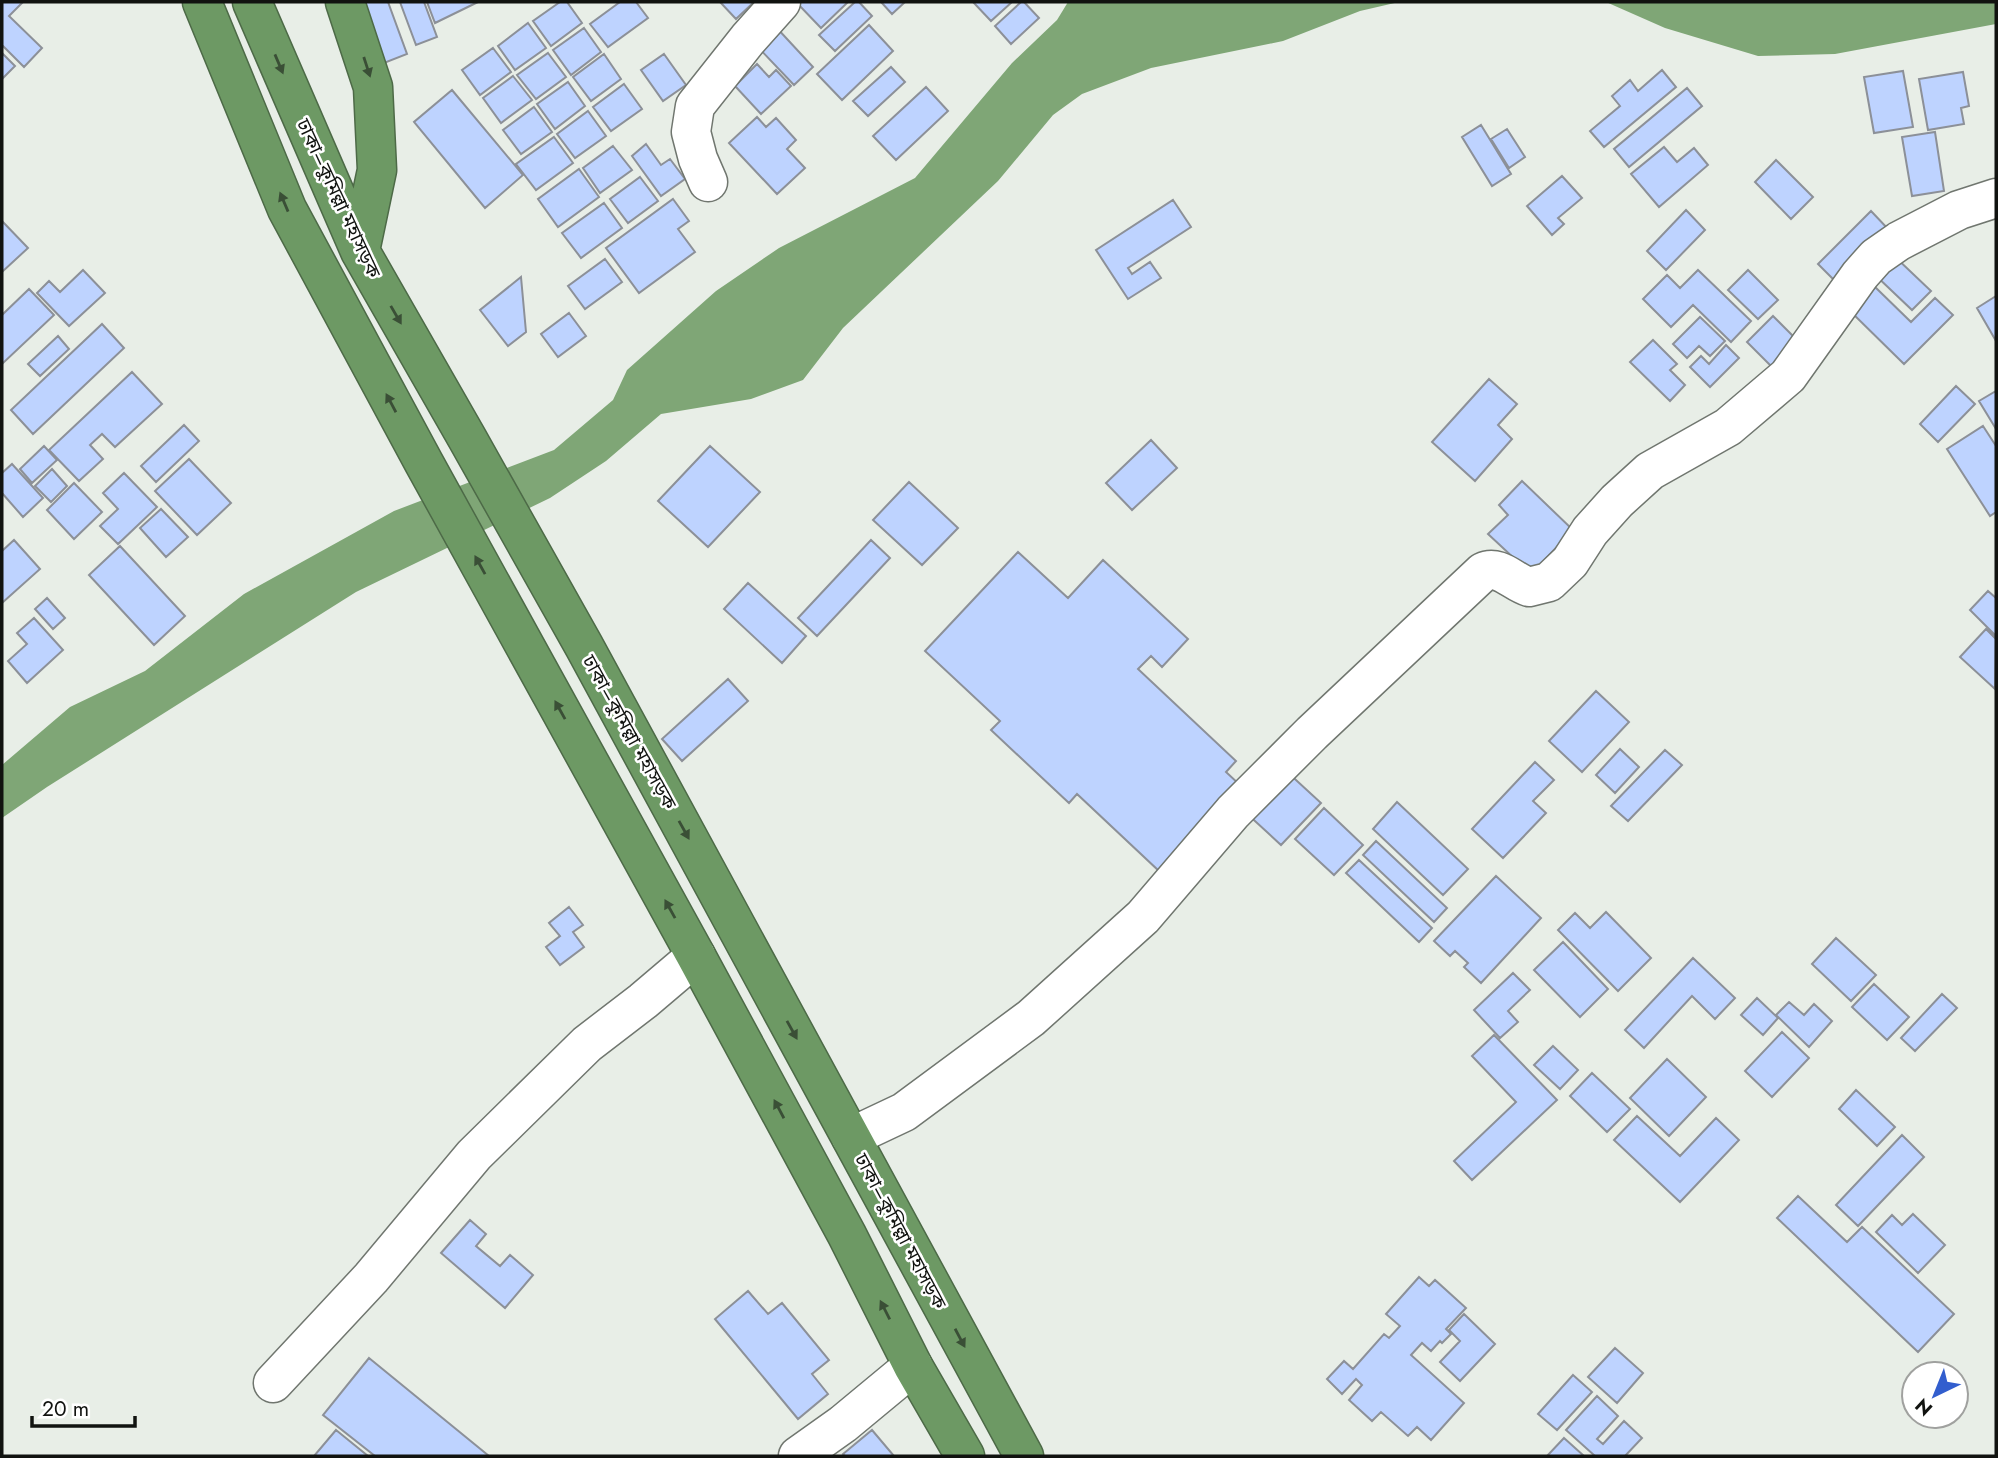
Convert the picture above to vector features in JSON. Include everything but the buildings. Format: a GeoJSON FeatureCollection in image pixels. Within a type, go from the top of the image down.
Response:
{"type":"FeatureCollection","features":[{"type":"Feature","properties":{"kind":"highway"},"geometry":{"type":"LineString","coordinates":[[202,2],[287,209],[847,1235],[913,1366],[965,1456]]}},
{"type":"Feature","properties":{"kind":"highway","name":"ঢাকা–কুমিল্লা মহাসড়ক"},"geometry":{"type":"LineString","coordinates":[[252,2],[360,251],[584,646],[1024,1456]]}},
{"type":"Feature","properties":{"kind":"highway"},"geometry":{"type":"LineString","coordinates":[[345,2],[373,87],[377,170],[360,251]]}},
{"type":"Feature","properties":{"kind":"street"},"geometry":{"type":"LineString","coordinates":[[708,182],[691,132],[695,106],[780,2]]}},
{"type":"Feature","properties":{"kind":"street"},"geometry":{"type":"LineString","coordinates":[[851,1137],[904,1112],[1031,1018],[1143,918],[1233,812],[1312,733],[1483,572],[1491,568],[1497,569],[1529,587],[1549,582],[1570,562],[1590,531],[1617,501],[1650,471],[1728,427],[1788,376],[1860,275],[1876,257],[1899,241],[1959,210],[1996,198]]}},
{"type":"Feature","properties":{"kind":"street"},"geometry":{"type":"LineString","coordinates":[[273,1383],[371,1278],[491,1138],[587,1044],[696,956]]}},
{"type":"Feature","properties":{"kind":"street"},"geometry":{"type":"LineString","coordinates":[[798,1456],[843,1424],[913,1366]]}},
{"type":"Feature","properties":{"kind":"shaded area"},"geometry":{"type":"Polygon","coordinates":[[[1068,2],[1399,2],[1360,11],[1283,41],[1151,68],[1082,94],[1053,115],[998,181],[843,328],[803,380],[751,399],[661,414],[606,461],[550,498],[356,592],[2,818],[2,765],[70,707],[145,671],[244,594],[394,511],[554,450],[613,400],[627,370],[716,291],[779,248],[915,178],[1012,63],[1057,20],[1068,2]]]}},
{"type":"Feature","properties":{"kind":"shaded area"},"geometry":{"type":"Polygon","coordinates":[[[1606,2],[1996,2],[1996,24],[1835,54],[1758,56],[1665,28],[1606,2]]]}}]}
